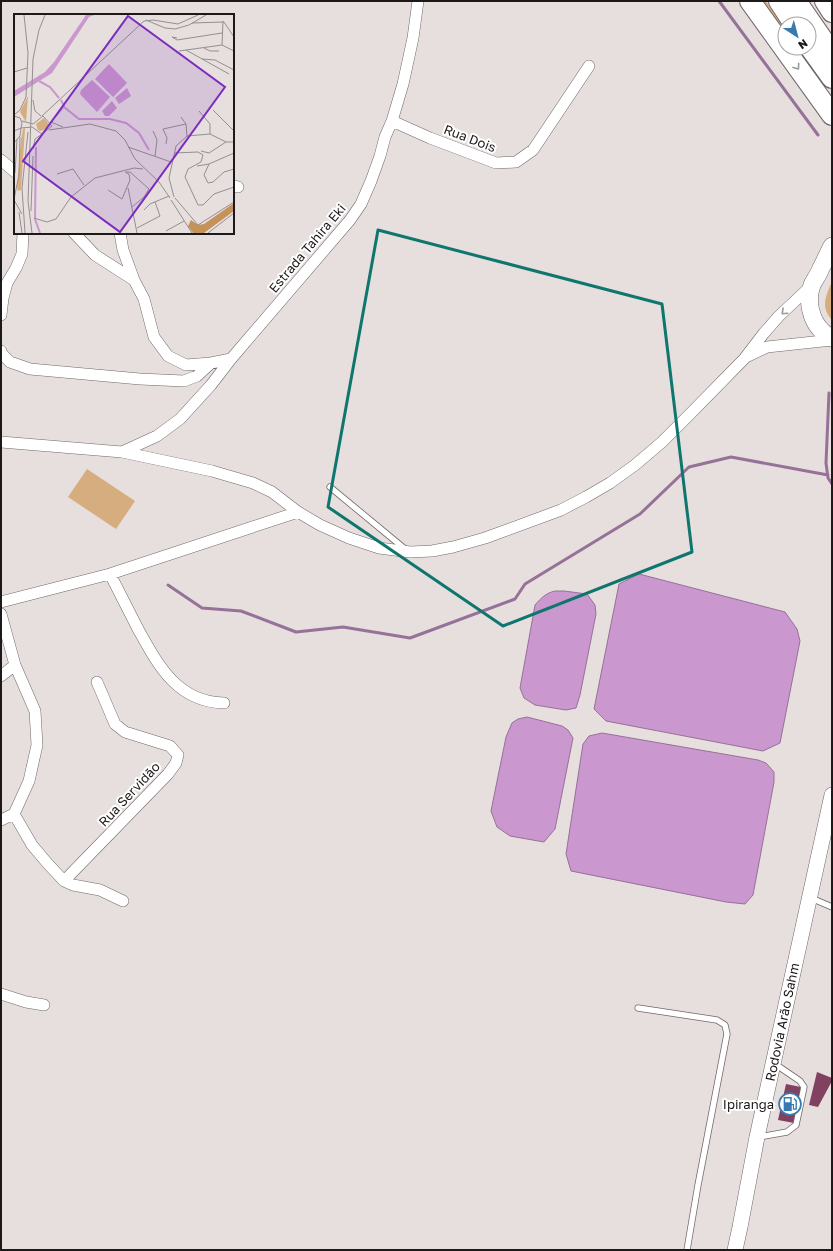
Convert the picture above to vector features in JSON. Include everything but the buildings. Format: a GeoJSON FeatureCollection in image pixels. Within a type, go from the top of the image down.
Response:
{"type":"FeatureCollection","features":[{"type":"Feature","properties":{"kind":"highway"},"geometry":{"type":"LineString","coordinates":[[750,1],[832,115]]}},
{"type":"Feature","properties":{"kind":"highway"},"geometry":{"type":"LineString","coordinates":[[778,1],[788,16]]}},
{"type":"Feature","properties":{"kind":"highway"},"geometry":{"type":"LineString","coordinates":[[796,1],[832,53]]}},
{"type":"Feature","properties":{"kind":"highway"},"geometry":{"type":"LineString","coordinates":[[825,1],[832,12]]}},
{"type":"Feature","properties":{"kind":"highway"},"geometry":{"type":"LineString","coordinates":[[816,56],[832,78]]}},
{"type":"Feature","properties":{"kind":"main road"},"geometry":{"type":"LineString","coordinates":[[832,246],[812,285],[810,303],[812,316],[815,322],[825,334],[832,339]]}},
{"type":"Feature","properties":{"kind":"street","name":"Estrada Tahira Eki"},"geometry":{"type":"LineString","coordinates":[[122,452],[157,436],[180,419],[211,385],[230,359],[350,220],[361,204],[380,156],[403,84],[413,38],[418,1]]}},
{"type":"Feature","properties":{"kind":"street","name":"Rua Dois"},"geometry":{"type":"LineString","coordinates":[[392,121],[430,138],[496,163],[516,162],[533,150],[589,66]]}},
{"type":"Feature","properties":{"kind":"street"},"geometry":{"type":"LineString","coordinates":[[1,160],[14,171]]}},
{"type":"Feature","properties":{"kind":"street"},"geometry":{"type":"LineString","coordinates":[[1,315],[7,283],[22,254],[23,234]]}},
{"type":"Feature","properties":{"kind":"street"},"geometry":{"type":"LineString","coordinates":[[75,234],[95,255],[134,280]]}},
{"type":"Feature","properties":{"kind":"street"},"geometry":{"type":"LineString","coordinates":[[120,234],[123,250],[134,280],[144,299],[154,336],[168,356],[186,365],[211,363],[230,359]]}},
{"type":"Feature","properties":{"kind":"street"},"geometry":{"type":"LineString","coordinates":[[1,442],[122,452],[212,471],[253,483],[272,492],[298,512],[320,525],[349,538],[379,548],[410,552],[446,549],[486,538],[561,510],[610,483],[635,466],[686,418],[744,359],[779,316],[812,285]]}},
{"type":"Feature","properties":{"kind":"street"},"geometry":{"type":"LineString","coordinates":[[744,359],[767,347],[832,339]]}},
{"type":"Feature","properties":{"kind":"street"},"geometry":{"type":"LineString","coordinates":[[1,351],[10,362],[30,369],[140,379],[184,381],[197,376],[211,363]]}},
{"type":"Feature","properties":{"kind":"street"},"geometry":{"type":"LineString","coordinates":[[1,602],[110,574],[298,512]]}},
{"type":"Feature","properties":{"kind":"street"},"geometry":{"type":"LineString","coordinates":[[110,574],[150,650],[162,669],[175,684],[193,696],[211,703],[224,703]]}},
{"type":"Feature","properties":{"kind":"street"},"geometry":{"type":"LineString","coordinates":[[1,614],[15,665],[35,711],[37,745],[29,781],[14,814],[1,820]]}},
{"type":"Feature","properties":{"kind":"street"},"geometry":{"type":"LineString","coordinates":[[1,676],[15,665]]}},
{"type":"Feature","properties":{"kind":"street","name":"Rua Servidão"},"geometry":{"type":"LineString","coordinates":[[64,881],[168,774],[176,762],[178,755],[170,746],[125,732],[115,724],[97,682]]}},
{"type":"Feature","properties":{"kind":"street","name":"Rodovia Arão Sahm"},"geometry":{"type":"LineString","coordinates":[[735,1250],[757,1137],[832,795]]}},
{"type":"Feature","properties":{"kind":"street"},"geometry":{"type":"LineString","coordinates":[[14,814],[32,845],[64,881],[73,885],[100,890],[124,902]]}},
{"type":"Feature","properties":{"kind":"street"},"geometry":{"type":"LineString","coordinates":[[1,994],[26,1002],[44,1005]]}},
{"type":"Feature","properties":{"kind":"lane"},"geometry":{"type":"LineString","coordinates":[[330,487],[410,552]]}},
{"type":"Feature","properties":{"kind":"lane"},"geometry":{"type":"LineString","coordinates":[[809,897],[832,907]]}},
{"type":"Feature","properties":{"kind":"lane"},"geometry":{"type":"LineString","coordinates":[[638,1008],[717,1020],[724,1025],[727,1034],[687,1250]]}},
{"type":"Feature","properties":{"kind":"lane"},"geometry":{"type":"LineString","coordinates":[[757,1137],[787,1132],[796,1125],[804,1087],[800,1081],[773,1062]]}},
{"type":"Feature","properties":{"kind":"highlighted area"},"geometry":{"type":"Polygon","coordinates":[[[378,230],[662,304],[692,552],[503,626],[328,507],[378,230]]]}},
{"type":"Feature","properties":{"kind":"shaded area"},"geometry":{"type":"Polygon","coordinates":[[[757,1],[766,1],[777,17],[777,30],[757,1]]]}},
{"type":"Feature","properties":{"kind":"shaded area"},"geometry":{"type":"Polygon","coordinates":[[[832,281],[832,320],[826,311],[825,301],[832,281]]]}},
{"type":"Feature","properties":{"kind":"shaded area"},"geometry":{"type":"Polygon","coordinates":[[[87,469],[135,501],[116,529],[68,497],[87,469]]]}},
{"type":"Feature","properties":{"kind":"shaded area"},"geometry":{"type":"Polygon","coordinates":[[[639,574],[785,612],[797,629],[800,641],[780,743],[763,751],[606,721],[594,709],[619,584],[639,574]]]}},
{"type":"Feature","properties":{"kind":"shaded area"},"geometry":{"type":"Polygon","coordinates":[[[555,591],[587,594],[595,605],[596,614],[580,695],[576,708],[566,710],[535,705],[524,698],[520,688],[535,605],[544,596],[555,591]]]}},
{"type":"Feature","properties":{"kind":"shaded area"},"geometry":{"type":"Polygon","coordinates":[[[527,717],[562,726],[568,730],[573,738],[555,829],[544,842],[510,836],[497,827],[491,811],[506,737],[512,723],[518,719],[527,717]]]}},
{"type":"Feature","properties":{"kind":"shaded area"},"geometry":{"type":"Polygon","coordinates":[[[602,733],[758,760],[766,763],[774,772],[774,782],[753,895],[745,904],[726,902],[571,871],[566,854],[583,744],[589,736],[602,733]]]}},
{"type":"Feature","properties":{"kind":"waterway"},"geometry":{"type":"LineString","coordinates":[[719,1],[818,135]]}},
{"type":"Feature","properties":{"kind":"waterway"},"geometry":{"type":"LineString","coordinates":[[829,393],[826,463],[828,478],[832,484]]}},
{"type":"Feature","properties":{"kind":"waterway"},"geometry":{"type":"LineString","coordinates":[[168,585],[202,608],[241,611],[296,632],[343,627],[410,638],[515,599],[525,584],[640,514],[689,467],[731,457],[828,475]]}},
{"type":"Feature","properties":{"kind":"place","name":"Ipiranga"},"geometry":{"type":"Point","coordinates":[790,1104]}}]}
